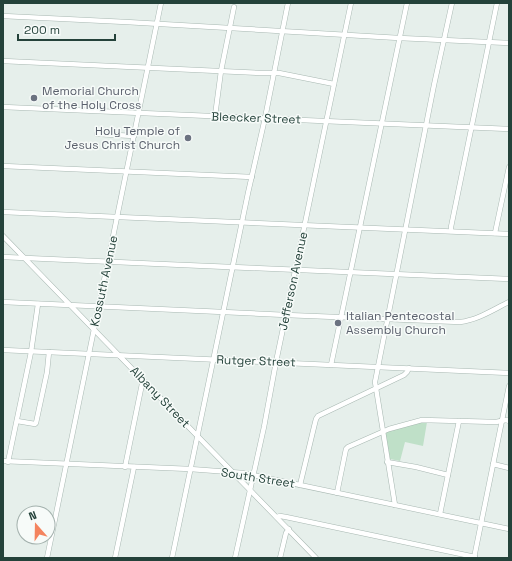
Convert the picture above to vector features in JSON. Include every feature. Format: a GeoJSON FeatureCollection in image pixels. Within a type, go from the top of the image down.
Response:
{"type":"FeatureCollection","features":[{"type":"Feature","properties":{"kind":"street","name":"Kossuth Avenue"},"geometry":{"type":"LineString","coordinates":[[47,558],[161,3]]}},
{"type":"Feature","properties":{"kind":"street"},"geometry":{"type":"LineString","coordinates":[[172,558],[288,3]]}},
{"type":"Feature","properties":{"kind":"street","name":"Jefferson Avenue"},"geometry":{"type":"LineString","coordinates":[[235,558],[264,427],[304,225],[351,3]]}},
{"type":"Feature","properties":{"kind":"street"},"geometry":{"type":"LineString","coordinates":[[331,364],[407,3]]}},
{"type":"Feature","properties":{"kind":"street"},"geometry":{"type":"LineString","coordinates":[[395,505],[375,382],[452,3]]}},
{"type":"Feature","properties":{"kind":"street"},"geometry":{"type":"LineString","coordinates":[[451,231],[497,3]]}},
{"type":"Feature","properties":{"kind":"street"},"geometry":{"type":"LineString","coordinates":[[215,116],[221,71],[234,7]]}},
{"type":"Feature","properties":{"kind":"street"},"geometry":{"type":"LineString","coordinates":[[3,16],[509,43]]}},
{"type":"Feature","properties":{"kind":"street"},"geometry":{"type":"LineString","coordinates":[[3,62],[260,73],[273,72],[334,84]]}},
{"type":"Feature","properties":{"kind":"street","name":"Bleecker Street"},"geometry":{"type":"LineString","coordinates":[[3,107],[509,129]]}},
{"type":"Feature","properties":{"kind":"street"},"geometry":{"type":"LineString","coordinates":[[97,134],[134,136]]}},
{"type":"Feature","properties":{"kind":"street"},"geometry":{"type":"LineString","coordinates":[[3,166],[252,177]]}},
{"type":"Feature","properties":{"kind":"street"},"geometry":{"type":"LineString","coordinates":[[495,233],[509,167]]}},
{"type":"Feature","properties":{"kind":"street"},"geometry":{"type":"LineString","coordinates":[[3,212],[509,234]]}},
{"type":"Feature","properties":{"kind":"street","name":"Albany Street"},"geometry":{"type":"LineString","coordinates":[[3,236],[316,558]]}},
{"type":"Feature","properties":{"kind":"street"},"geometry":{"type":"LineString","coordinates":[[3,257],[509,279]]}},
{"type":"Feature","properties":{"kind":"street"},"geometry":{"type":"LineString","coordinates":[[3,302],[286,315],[468,321],[509,302]]}},
{"type":"Feature","properties":{"kind":"street"},"geometry":{"type":"LineString","coordinates":[[6,461],[17,421],[31,352],[38,304]]}},
{"type":"Feature","properties":{"kind":"street","name":"Rutger Street"},"geometry":{"type":"LineString","coordinates":[[3,350],[509,373]]}},
{"type":"Feature","properties":{"kind":"street"},"geometry":{"type":"LineString","coordinates":[[17,421],[36,423],[47,372],[49,352]]}},
{"type":"Feature","properties":{"kind":"street"},"geometry":{"type":"LineString","coordinates":[[300,485],[318,416],[404,375],[409,368]]}},
{"type":"Feature","properties":{"kind":"street"},"geometry":{"type":"LineString","coordinates":[[125,467],[143,379]]}},
{"type":"Feature","properties":{"kind":"street"},"geometry":{"type":"LineString","coordinates":[[277,517],[286,517],[474,557],[509,386]]}},
{"type":"Feature","properties":{"kind":"street"},"geometry":{"type":"LineString","coordinates":[[337,493],[346,449],[353,444],[382,431],[422,420],[509,421]]}},
{"type":"Feature","properties":{"kind":"street"},"geometry":{"type":"LineString","coordinates":[[440,514],[459,421]]}},
{"type":"Feature","properties":{"kind":"street","name":"South Street"},"geometry":{"type":"LineString","coordinates":[[6,461],[232,472],[253,475],[509,529]]}},
{"type":"Feature","properties":{"kind":"street"},"geometry":{"type":"LineString","coordinates":[[387,462],[448,475]]}},
{"type":"Feature","properties":{"kind":"street"},"geometry":{"type":"LineString","coordinates":[[493,464],[509,468]]}},
{"type":"Feature","properties":{"kind":"street"},"geometry":{"type":"LineString","coordinates":[[115,558],[134,467]]}},
{"type":"Feature","properties":{"kind":"street"},"geometry":{"type":"LineString","coordinates":[[280,558],[286,532],[289,529]]}},
{"type":"Feature","properties":{"kind":"green space"},"geometry":{"type":"Polygon","coordinates":[[[420,422],[427,422],[423,446],[405,442],[400,461],[390,459],[385,431],[420,422]]]}},
{"type":"Feature","properties":{"kind":"place","name":"Memorial Church of the Holy Cross"},"geometry":{"type":"Point","coordinates":[34,98]}},
{"type":"Feature","properties":{"kind":"place","name":"Holy Temple of Jesus Christ Church"},"geometry":{"type":"Point","coordinates":[188,138]}},
{"type":"Feature","properties":{"kind":"place","name":"Italian Pentecostal Assembly Church"},"geometry":{"type":"Point","coordinates":[338,323]}}]}
